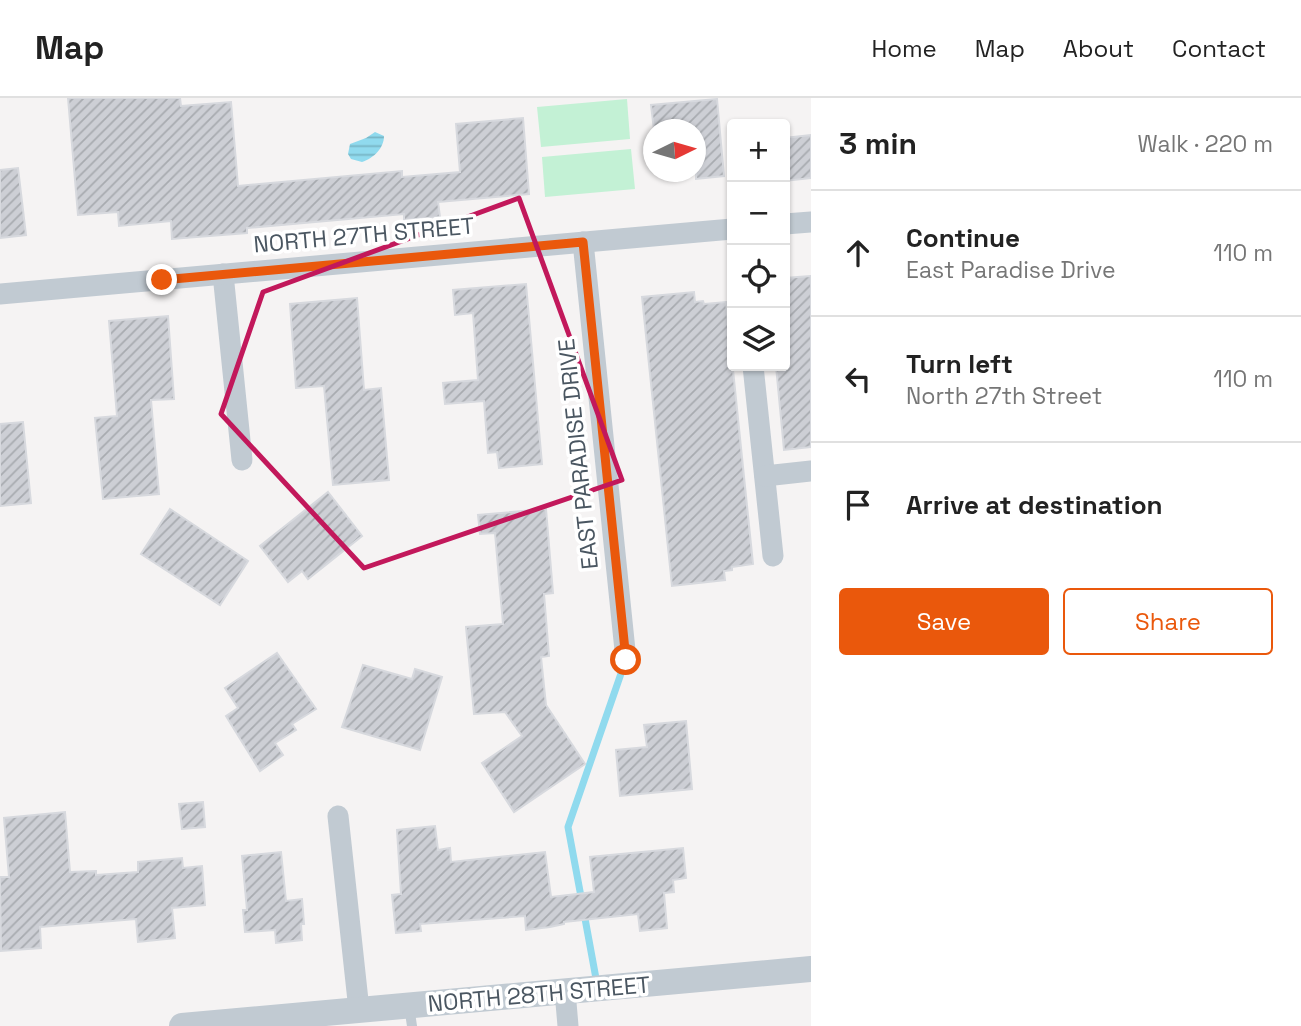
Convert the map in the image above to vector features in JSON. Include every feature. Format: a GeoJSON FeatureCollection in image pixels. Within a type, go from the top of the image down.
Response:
{"type":"FeatureCollection","features":[{"type":"Feature","properties":{"kind":"street"},"geometry":{"type":"LineString","coordinates":[[790,224],[811,222]]}},
{"type":"Feature","properties":{"kind":"street","name":"NORTH 27TH STREET"},"geometry":{"type":"LineString","coordinates":[[0,294],[727,229]]}},
{"type":"Feature","properties":{"kind":"street","name":"EAST PARADISE DRIVE"},"geometry":{"type":"LineString","coordinates":[[583,242],[626,660]]}},
{"type":"Feature","properties":{"kind":"street"},"geometry":{"type":"LineString","coordinates":[[223,274],[242,460]]}},
{"type":"Feature","properties":{"kind":"street"},"geometry":{"type":"LineString","coordinates":[[754,371],[774,556]]}},
{"type":"Feature","properties":{"kind":"street"},"geometry":{"type":"LineString","coordinates":[[765,476],[811,471]]}},
{"type":"Feature","properties":{"kind":"street"},"geometry":{"type":"LineString","coordinates":[[338,816],[359,1010]]}},
{"type":"Feature","properties":{"kind":"street","name":"NORTH 28TH STREET"},"geometry":{"type":"LineString","coordinates":[[182,1026],[249,1023],[359,1010],[410,1016],[565,991],[811,969]]}},
{"type":"Feature","properties":{"kind":"street"},"geometry":{"type":"LineString","coordinates":[[565,991],[568,1026]]}},
{"type":"Feature","properties":{"kind":"highlighted area"},"geometry":{"type":"Polygon","coordinates":[[[519,198],[622,480],[364,568],[221,414],[263,292],[519,198]]]}},
{"type":"Feature","properties":{"kind":"green space"},"geometry":{"type":"Polygon","coordinates":[[[627,99],[630,139],[541,147],[537,107],[627,99]]]}},
{"type":"Feature","properties":{"kind":"green space"},"geometry":{"type":"Polygon","coordinates":[[[631,149],[635,189],[545,197],[542,157],[631,149]]]}},
{"type":"Feature","properties":{"kind":"water"},"geometry":{"type":"Polygon","coordinates":[[[375,132],[384,136],[377,152],[362,162],[351,159],[348,154],[350,144],[375,132]]]}},
{"type":"Feature","properties":{"kind":"building"},"geometry":{"type":"Polygon","coordinates":[[[68,98],[180,98],[181,106],[231,102],[238,186],[402,171],[402,177],[460,172],[456,124],[523,118],[529,194],[438,202],[440,217],[404,220],[404,214],[247,228],[247,233],[172,239],[171,221],[119,226],[118,212],[78,215],[68,98]]]}},
{"type":"Feature","properties":{"kind":"building"},"geometry":{"type":"Polygon","coordinates":[[[717,99],[724,176],[706,178],[706,119],[653,119],[651,105],[717,99]]]}},
{"type":"Feature","properties":{"kind":"building"},"geometry":{"type":"Polygon","coordinates":[[[811,135],[811,178],[790,180],[790,137],[811,135]]]}},
{"type":"Feature","properties":{"kind":"building"},"geometry":{"type":"Polygon","coordinates":[[[18,168],[26,235],[0,238],[0,170],[18,168]]]}},
{"type":"Feature","properties":{"kind":"building"},"geometry":{"type":"Polygon","coordinates":[[[811,276],[811,447],[784,450],[776,371],[790,371],[790,278],[811,276]]]}},
{"type":"Feature","properties":{"kind":"building"},"geometry":{"type":"Polygon","coordinates":[[[526,284],[542,464],[499,468],[497,452],[488,453],[484,401],[445,404],[443,383],[478,380],[473,313],[455,315],[453,290],[526,284]]]}},
{"type":"Feature","properties":{"kind":"building"},"geometry":{"type":"Polygon","coordinates":[[[694,292],[695,302],[726,302],[727,371],[733,371],[753,564],[724,571],[725,580],[672,586],[642,297],[694,292]]]}},
{"type":"Feature","properties":{"kind":"building"},"geometry":{"type":"Polygon","coordinates":[[[357,298],[364,390],[381,388],[389,480],[333,485],[324,386],[296,388],[290,304],[357,298]]]}},
{"type":"Feature","properties":{"kind":"building"},"geometry":{"type":"Polygon","coordinates":[[[168,316],[174,399],[151,400],[159,494],[103,499],[95,418],[117,416],[109,321],[168,316]]]}},
{"type":"Feature","properties":{"kind":"building"},"geometry":{"type":"Polygon","coordinates":[[[23,422],[31,503],[0,506],[0,424],[23,422]]]}},
{"type":"Feature","properties":{"kind":"building"},"geometry":{"type":"Polygon","coordinates":[[[328,492],[362,536],[308,579],[302,571],[288,582],[260,546],[328,492]]]}},
{"type":"Feature","properties":{"kind":"building"},"geometry":{"type":"Polygon","coordinates":[[[170,509],[248,561],[220,605],[141,554],[170,509]]]}},
{"type":"Feature","properties":{"kind":"building"},"geometry":{"type":"Polygon","coordinates":[[[546,509],[553,593],[544,594],[549,656],[541,657],[546,705],[585,764],[514,812],[482,763],[522,736],[505,712],[474,714],[466,627],[503,624],[495,533],[480,534],[478,515],[546,509]]]}},
{"type":"Feature","properties":{"kind":"building"},"geometry":{"type":"Polygon","coordinates":[[[277,653],[316,709],[292,724],[296,730],[275,743],[283,755],[260,771],[226,716],[238,708],[225,688],[277,653]]]}},
{"type":"Feature","properties":{"kind":"building"},"geometry":{"type":"Polygon","coordinates":[[[363,665],[412,679],[415,669],[442,677],[420,750],[342,727],[363,665]]]}},
{"type":"Feature","properties":{"kind":"building"},"geometry":{"type":"Polygon","coordinates":[[[686,721],[692,789],[620,796],[616,750],[647,747],[644,725],[686,721]]]}},
{"type":"Feature","properties":{"kind":"building"},"geometry":{"type":"Polygon","coordinates":[[[203,802],[205,827],[182,829],[179,804],[203,802]]]}},
{"type":"Feature","properties":{"kind":"building"},"geometry":{"type":"Polygon","coordinates":[[[65,812],[70,872],[96,871],[96,875],[138,872],[138,862],[182,858],[183,868],[202,866],[205,905],[172,908],[175,938],[138,942],[136,919],[40,927],[41,948],[1,951],[0,877],[9,877],[4,818],[65,812]]]}},
{"type":"Feature","properties":{"kind":"building"},"geometry":{"type":"Polygon","coordinates":[[[435,826],[438,850],[450,848],[451,862],[545,852],[551,897],[594,892],[590,857],[683,848],[686,878],[673,880],[674,892],[664,893],[667,928],[640,931],[638,914],[564,922],[526,930],[525,916],[420,924],[421,931],[396,933],[392,895],[401,894],[397,830],[435,826]]]}},
{"type":"Feature","properties":{"kind":"building"},"geometry":{"type":"Polygon","coordinates":[[[281,852],[286,901],[302,899],[304,924],[301,924],[302,940],[276,943],[275,930],[245,932],[243,910],[247,910],[242,856],[281,852]]]}},
{"type":"Feature","properties":{"kind":"waterway"},"geometry":{"type":"LineString","coordinates":[[582,902],[568,827],[625,662]]}},
{"type":"Feature","properties":{"kind":"waterway"},"geometry":{"type":"LineString","coordinates":[[584,913],[597,984]]}},
{"type":"Feature","properties":{"kind":"route"},"geometry":{"type":"LineString","coordinates":[[162,280],[583,242],[626,660]]}}]}
